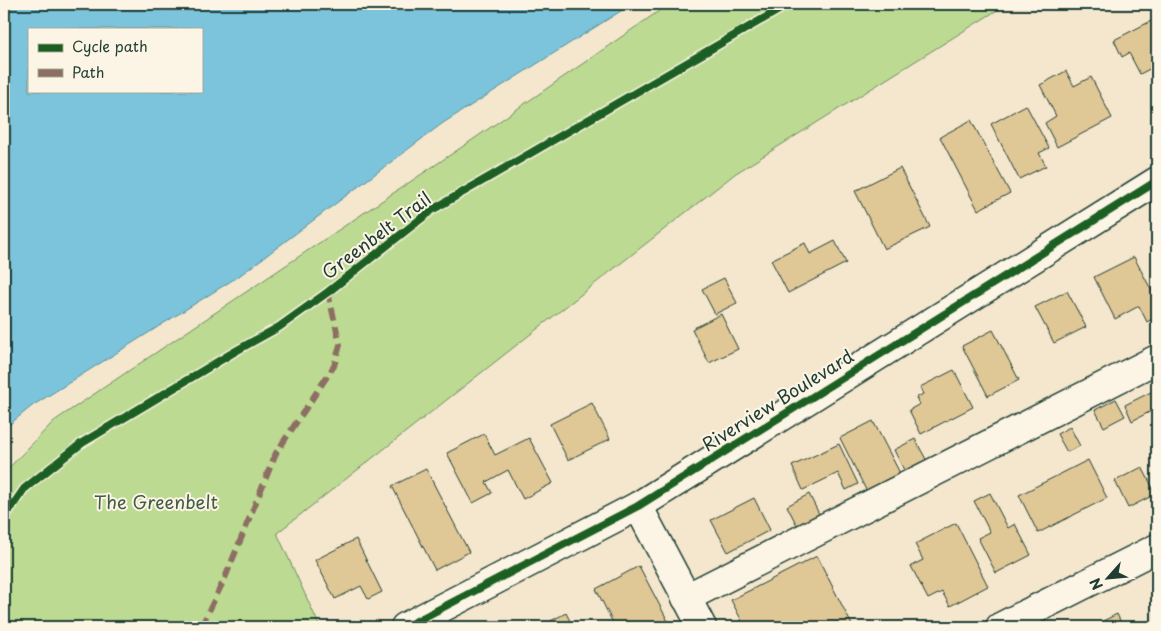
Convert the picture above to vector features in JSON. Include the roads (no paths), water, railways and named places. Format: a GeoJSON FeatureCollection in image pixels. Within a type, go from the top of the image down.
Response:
{"type":"FeatureCollection","features":[{"type":"Feature","properties":{"kind":"street","name":"Riverview Boulevard"},"geometry":{"type":"LineString","coordinates":[[405,627],[638,506],[1157,180]]}},
{"type":"Feature","properties":{"kind":"street"},"geometry":{"type":"LineString","coordinates":[[686,598],[1157,360]]}},
{"type":"Feature","properties":{"kind":"street"},"geometry":{"type":"LineString","coordinates":[[638,506],[702,627]]}},
{"type":"Feature","properties":{"kind":"street"},"geometry":{"type":"LineString","coordinates":[[1000,627],[1157,548]]}},
{"type":"Feature","properties":{"kind":"water"},"geometry":{"type":"Polygon","coordinates":[[[4,4],[632,4],[443,123],[239,276],[32,406],[4,429],[4,4]]]}},
{"type":"Feature","properties":{"kind":"park label","name":"The Greenbelt"},"geometry":{"type":"Point","coordinates":[156,503]}}]}
